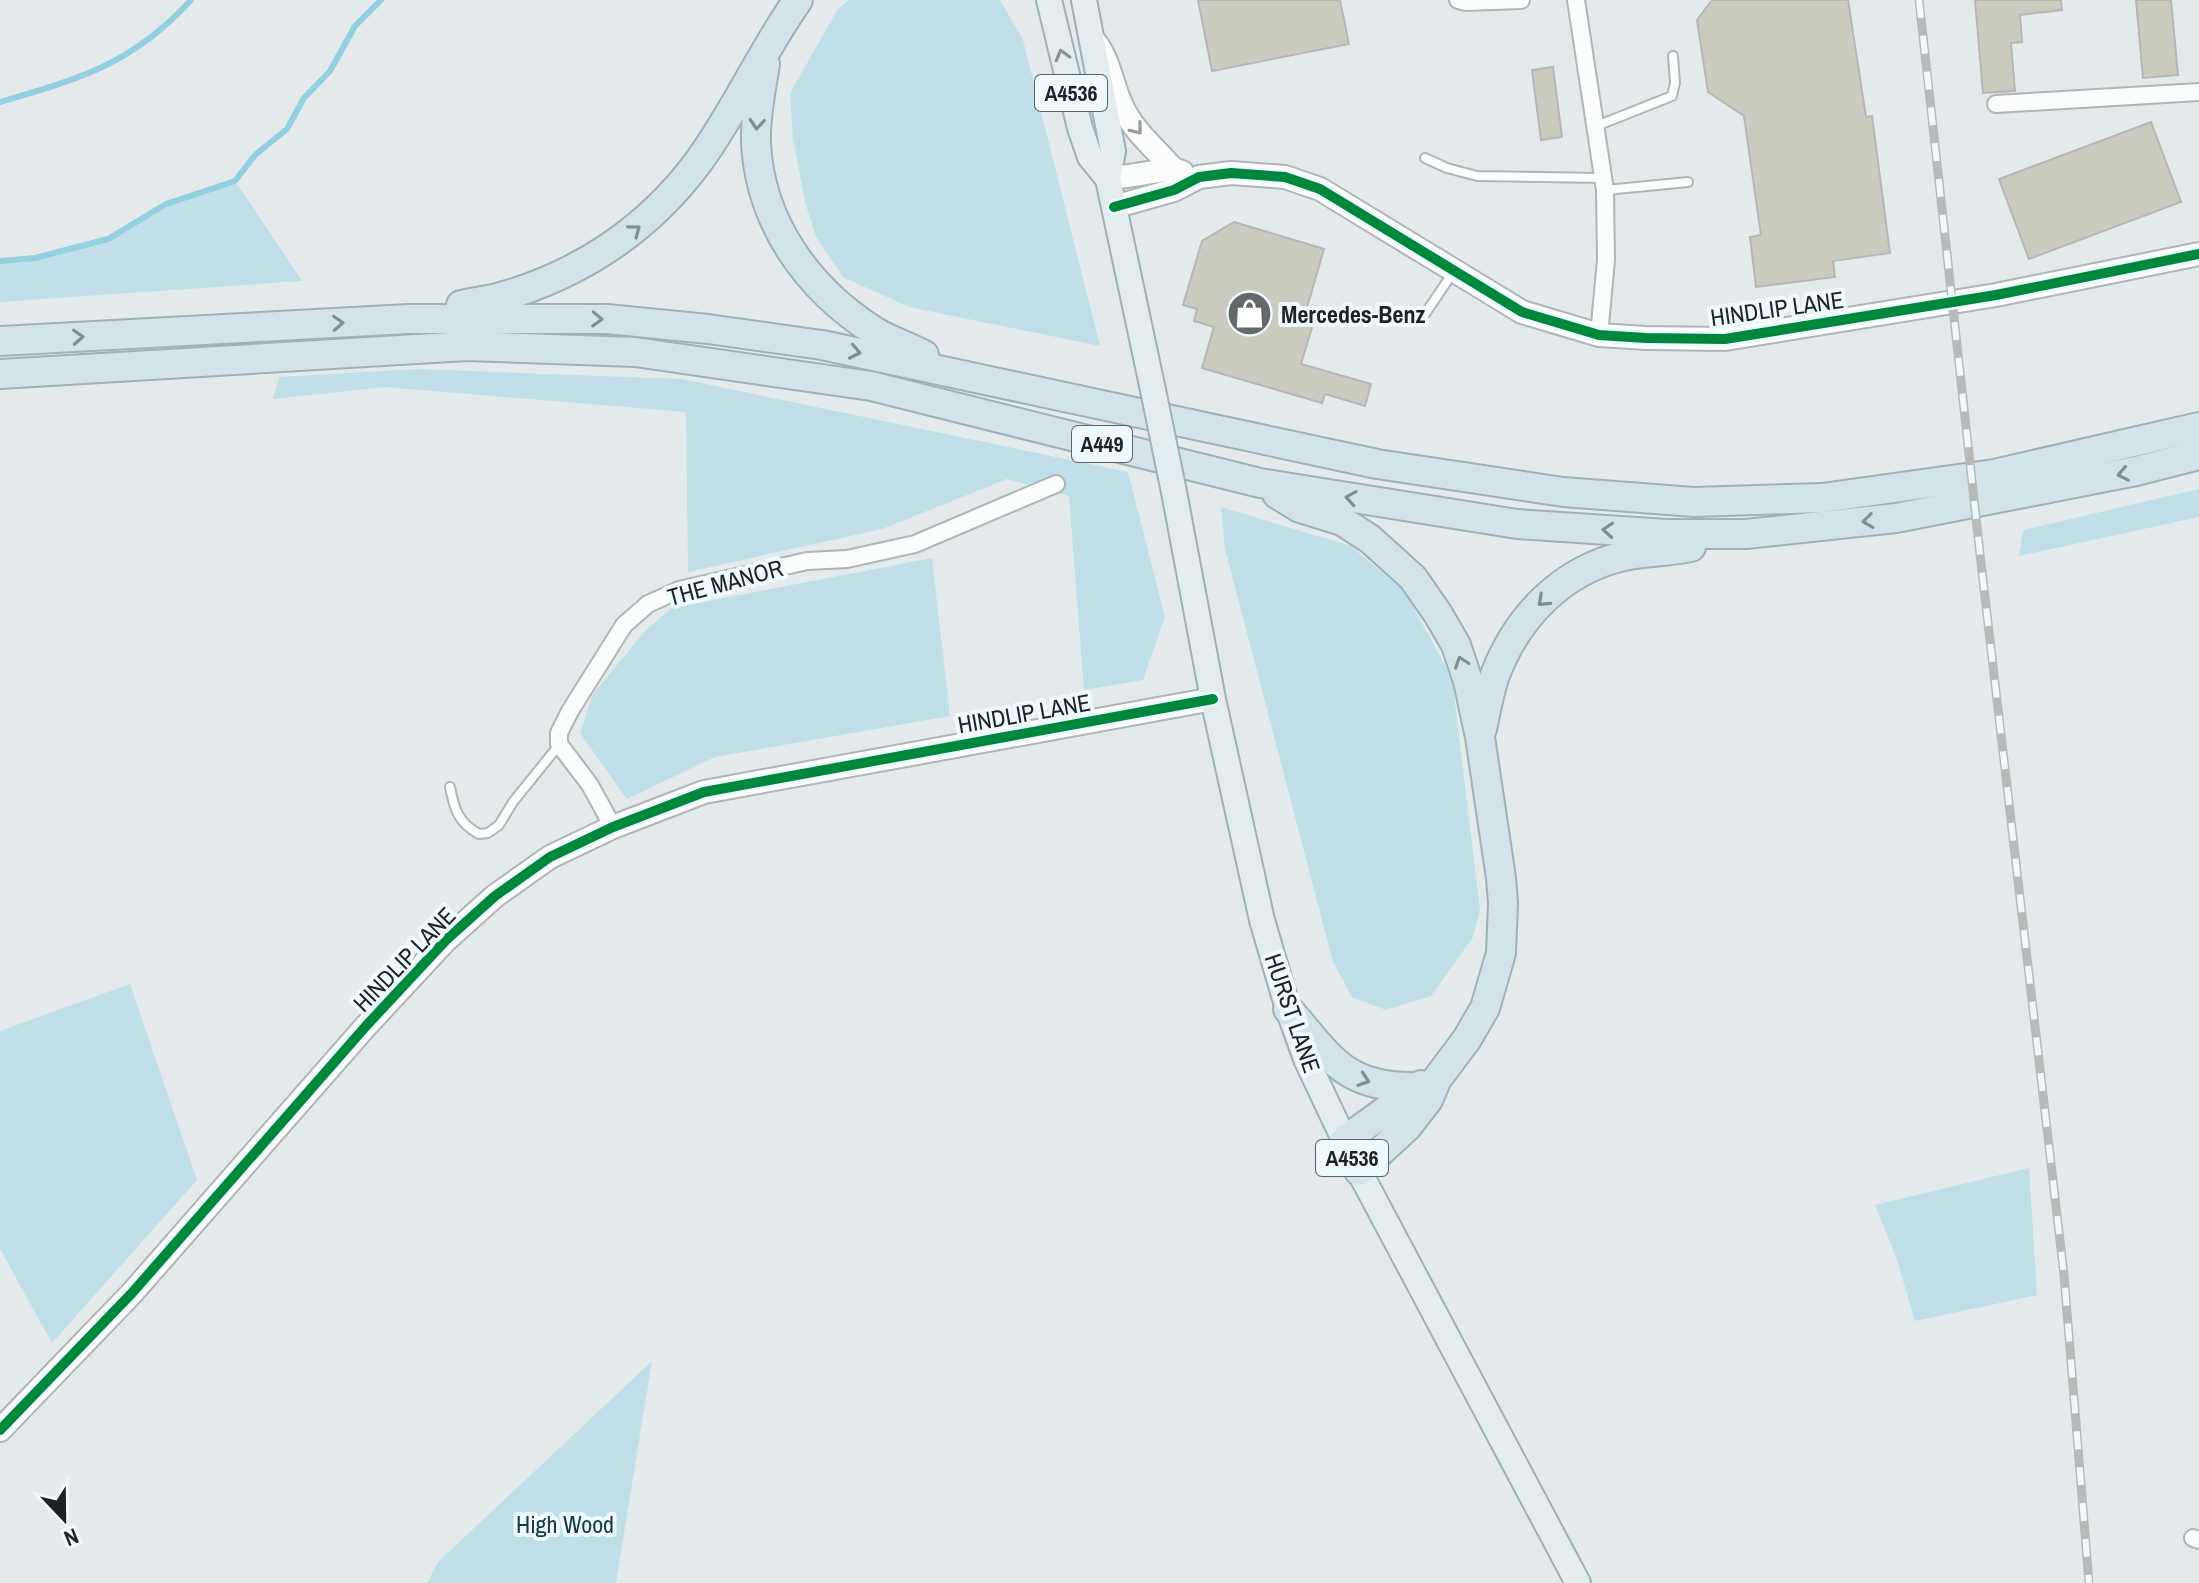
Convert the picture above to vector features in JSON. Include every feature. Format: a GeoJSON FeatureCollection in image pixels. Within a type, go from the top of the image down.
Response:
{"type":"FeatureCollection","features":[{"type":"Feature","properties":{"kind":"highway"},"geometry":{"type":"LineString","coordinates":[[408,319],[528,288],[608,250],[632,232],[674,192],[700,159],[798,0]]}},
{"type":"Feature","properties":{"kind":"highway"},"geometry":{"type":"LineString","coordinates":[[768,47],[758,105],[756,140],[759,174],[769,210],[785,242],[805,271],[852,315],[876,332],[952,372]]}},
{"type":"Feature","properties":{"kind":"highway","name":"A449"},"geometry":{"type":"LineString","coordinates":[[0,341],[408,319],[607,319],[822,345],[1377,464],[1563,492],[1694,502],[1822,498],[1994,474],[2199,427]]}},
{"type":"Feature","properties":{"kind":"highway","name":"A449"},"geometry":{"type":"LineString","coordinates":[[0,374],[467,346],[635,352],[871,386],[1260,483],[1517,524],[1667,534],[1746,534],[1896,518],[2136,471],[2199,455]]}},
{"type":"Feature","properties":{"kind":"highway"},"geometry":{"type":"LineString","coordinates":[[1260,483],[1300,508],[1342,521],[1370,539],[1413,578],[1438,614],[1456,645],[1468,681],[1480,737],[1501,878],[1501,953],[1485,1008],[1467,1039],[1426,1083],[1344,1141]]}},
{"type":"Feature","properties":{"kind":"highway"},"geometry":{"type":"LineString","coordinates":[[1480,737],[1495,675],[1523,620],[1564,582],[1591,566],[1625,556],[1675,551],[1746,534]]}},
{"type":"Feature","properties":{"kind":"highway"},"geometry":{"type":"LineString","coordinates":[[1288,1009],[1348,1074],[1380,1085],[1426,1083]]}},
{"type":"Feature","properties":{"kind":"highway"},"geometry":{"type":"LineString","coordinates":[[1359,1171],[1407,1127],[1428,1100],[1426,1083]]}},
{"type":"Feature","properties":{"kind":"main road","name":"A4536"},"geometry":{"type":"LineString","coordinates":[[1049,0],[1080,128],[1090,157],[1108,179]]}},
{"type":"Feature","properties":{"kind":"main road","name":"A4536"},"geometry":{"type":"LineString","coordinates":[[1084,0],[1113,151],[1108,179],[1114,207]]}},
{"type":"Feature","properties":{"kind":"main road","name":"HURST LANE"},"geometry":{"type":"LineString","coordinates":[[1114,207],[1174,492],[1213,699],[1262,920],[1288,1009],[1306,1059],[1359,1171],[1578,1583]]}},
{"type":"Feature","properties":{"kind":"street"},"geometry":{"type":"LineString","coordinates":[[1458,0],[1521,0]]}},
{"type":"Feature","properties":{"kind":"street"},"geometry":{"type":"LineString","coordinates":[[1576,0],[1604,184],[1606,260],[1599,335]]}},
{"type":"Feature","properties":{"kind":"street"},"geometry":{"type":"LineString","coordinates":[[1091,35],[1105,55],[1129,119],[1173,169]]}},
{"type":"Feature","properties":{"kind":"street"},"geometry":{"type":"LineString","coordinates":[[1996,104],[2199,92]]}},
{"type":"Feature","properties":{"kind":"street","name":"HINDLIP LANE"},"geometry":{"type":"LineString","coordinates":[[1108,179],[1173,169],[1199,177],[1268,173],[1303,181],[1522,312],[1599,335],[1725,339],[1996,295],[2199,254]]}},
{"type":"Feature","properties":{"kind":"street","name":"HINDLIP LANE"},"geometry":{"type":"LineString","coordinates":[[1114,207],[1174,190],[1199,177]]}},
{"type":"Feature","properties":{"kind":"street","name":"THE MANOR"},"geometry":{"type":"LineString","coordinates":[[559,744],[559,733],[570,711],[624,625],[648,604],[679,590],[807,561],[847,559],[915,544],[1056,484]]}},
{"type":"Feature","properties":{"kind":"street","name":"HINDLIP LANE"},"geometry":{"type":"LineString","coordinates":[[0,1430],[132,1293],[366,1026],[446,940],[495,896],[550,857],[613,827],[704,792],[1213,699]]}},
{"type":"Feature","properties":{"kind":"street"},"geometry":{"type":"LineString","coordinates":[[559,744],[590,785],[613,827]]}},
{"type":"Feature","properties":{"kind":"lane"},"geometry":{"type":"LineString","coordinates":[[1594,128],[1672,96],[1675,83],[1673,56]]}},
{"type":"Feature","properties":{"kind":"lane"},"geometry":{"type":"LineString","coordinates":[[1425,158],[1477,176],[1604,184],[1688,182]]}},
{"type":"Feature","properties":{"kind":"lane"},"geometry":{"type":"LineString","coordinates":[[1423,317],[1455,270]]}},
{"type":"Feature","properties":{"kind":"lane"},"geometry":{"type":"LineString","coordinates":[[450,787],[455,810],[462,823],[479,834],[488,833],[499,825],[513,802],[559,744]]}},
{"type":"Feature","properties":{"kind":"green space"},"geometry":{"type":"Polygon","coordinates":[[[849,0],[1000,0],[1023,40],[1100,346],[909,307],[843,277],[816,237],[805,202],[793,139],[790,93],[838,9],[849,0]]]}},
{"type":"Feature","properties":{"kind":"green space"},"geometry":{"type":"Polygon","coordinates":[[[235,181],[302,281],[0,302],[0,261],[35,258],[108,239],[166,204],[235,181]]]}},
{"type":"Feature","properties":{"kind":"green space"},"geometry":{"type":"Polygon","coordinates":[[[418,369],[682,379],[1128,472],[1165,617],[1143,680],[1084,690],[1069,496],[1007,479],[882,529],[688,572],[686,412],[385,387],[273,399],[279,377],[418,369]]]}},
{"type":"Feature","properties":{"kind":"green space"},"geometry":{"type":"Polygon","coordinates":[[[2199,489],[2199,517],[2019,556],[2023,530],[2199,489]]]}},
{"type":"Feature","properties":{"kind":"green space"},"geometry":{"type":"Polygon","coordinates":[[[1221,507],[1351,546],[1405,592],[1452,678],[1480,910],[1473,937],[1431,996],[1386,1010],[1352,997],[1333,962],[1225,549],[1221,507]]]}},
{"type":"Feature","properties":{"kind":"green space"},"geometry":{"type":"Polygon","coordinates":[[[932,558],[950,716],[715,757],[627,799],[580,733],[593,694],[645,631],[672,608],[932,558]]]}},
{"type":"Feature","properties":{"kind":"green space"},"geometry":{"type":"Polygon","coordinates":[[[130,984],[197,1180],[52,1343],[0,1249],[0,1031],[130,984]]]}},
{"type":"Feature","properties":{"kind":"green space"},"geometry":{"type":"Polygon","coordinates":[[[2029,1168],[2037,1295],[1915,1321],[1896,1257],[1875,1205],[2029,1168]]]}},
{"type":"Feature","properties":{"kind":"green space","name":"High Wood"},"geometry":{"type":"Polygon","coordinates":[[[652,1361],[616,1583],[427,1583],[438,1562],[652,1361]]]}},
{"type":"Feature","properties":{"kind":"building"},"geometry":{"type":"Polygon","coordinates":[[[1198,0],[1340,0],[1349,44],[1212,71],[1198,0]]]}},
{"type":"Feature","properties":{"kind":"building"},"geometry":{"type":"Polygon","coordinates":[[[1712,0],[1848,0],[1866,117],[1872,116],[1890,253],[1833,261],[1835,277],[1756,287],[1750,237],[1761,235],[1744,116],[1708,92],[1697,20],[1712,0]]]}},
{"type":"Feature","properties":{"kind":"building"},"geometry":{"type":"Polygon","coordinates":[[[1975,0],[2061,0],[2062,10],[2020,15],[2022,42],[2011,43],[2015,91],[1983,93],[1975,0]]]}},
{"type":"Feature","properties":{"kind":"building"},"geometry":{"type":"Polygon","coordinates":[[[2136,0],[2171,0],[2178,75],[2143,78],[2136,0]]]}},
{"type":"Feature","properties":{"kind":"building"},"geometry":{"type":"Polygon","coordinates":[[[1553,67],[1562,137],[1541,140],[1532,70],[1553,67]]]}},
{"type":"Feature","properties":{"kind":"building"},"geometry":{"type":"Polygon","coordinates":[[[2151,122],[2181,202],[2029,259],[1999,179],[2151,122]]]}},
{"type":"Feature","properties":{"kind":"building","name":"Mercedes-Benz"},"geometry":{"type":"Polygon","coordinates":[[[1234,222],[1324,249],[1304,318],[1314,321],[1301,364],[1371,384],[1365,406],[1325,394],[1322,403],[1202,368],[1214,327],[1194,321],[1197,309],[1183,305],[1202,241],[1234,222]]]}},
{"type":"Feature","properties":{"kind":"waterway"},"geometry":{"type":"LineString","coordinates":[[0,102],[80,76],[126,54],[148,40],[191,0]]}},
{"type":"Feature","properties":{"kind":"waterway"},"geometry":{"type":"LineString","coordinates":[[0,261],[35,258],[108,239],[166,204],[235,181],[255,155],[287,129],[304,98],[330,71],[355,26],[381,0]]}},
{"type":"Feature","properties":{"kind":"railway"},"geometry":{"type":"LineString","coordinates":[[1919,0],[2064,1275],[2089,1583]]}},
{"type":"Feature","properties":{"kind":"cycle path"},"geometry":{"type":"LineString","coordinates":[[1114,207],[1174,190],[1199,177],[1231,173],[1285,177],[1320,189],[1522,312],[1599,335],[1646,338],[1725,339],[1996,295],[2199,254]]}},
{"type":"Feature","properties":{"kind":"cycle path"},"geometry":{"type":"LineString","coordinates":[[0,1430],[132,1293],[366,1026],[446,940],[495,896],[550,857],[613,827],[704,792],[1213,699]]}},
{"type":"Feature","properties":{"kind":"place","name":"Mercedes-Benz"},"geometry":{"type":"Point","coordinates":[1250,314]}}]}
